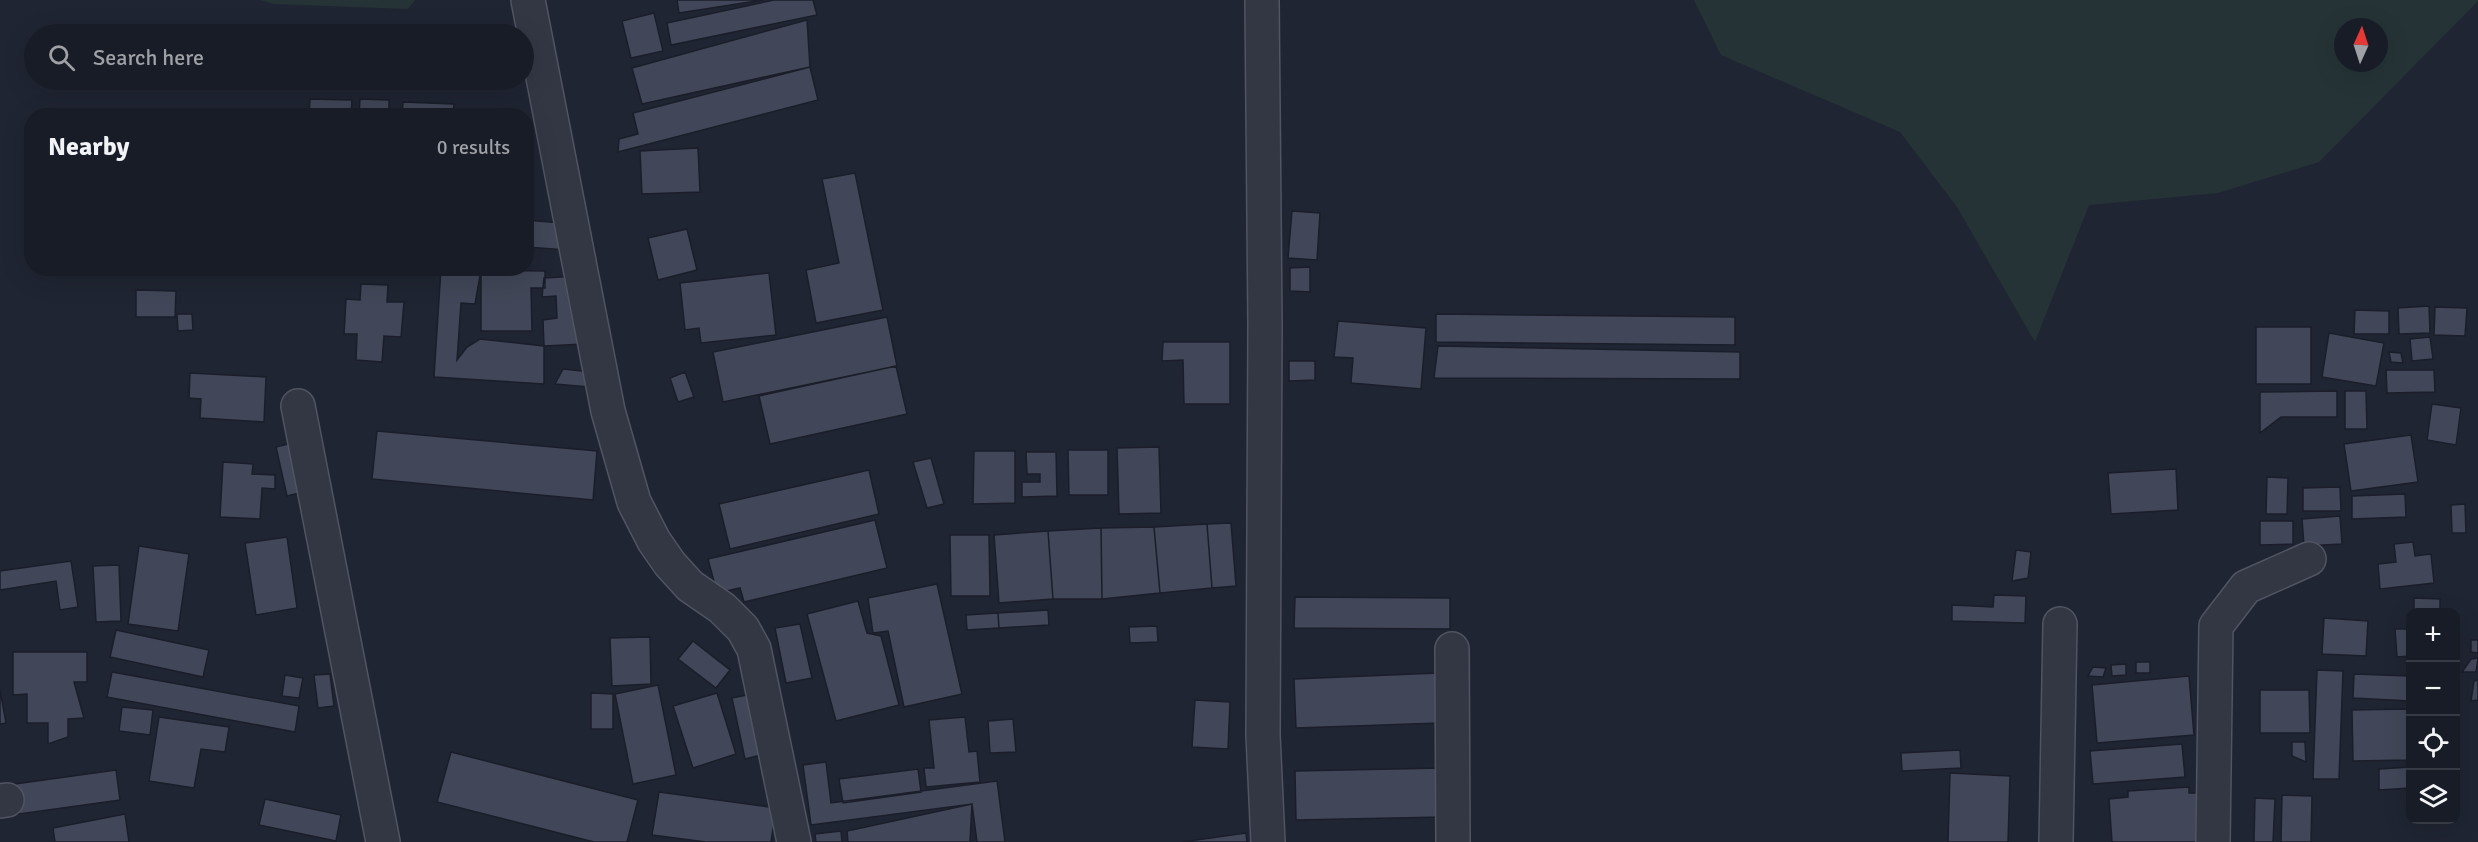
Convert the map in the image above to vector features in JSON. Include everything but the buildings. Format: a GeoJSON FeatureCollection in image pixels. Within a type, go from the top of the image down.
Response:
{"type":"FeatureCollection","features":[{"type":"Feature","properties":{"kind":"street"},"geometry":{"type":"LineString","coordinates":[[528,0],[533,24]]}},
{"type":"Feature","properties":{"kind":"street"},"geometry":{"type":"LineString","coordinates":[[1262,0],[1265,313],[1263,735],[1268,842]]}},
{"type":"Feature","properties":{"kind":"street"},"geometry":{"type":"LineString","coordinates":[[534,31],[608,411],[634,502],[654,541],[670,564],[690,586],[722,608],[743,628],[754,649],[794,842]]}},
{"type":"Feature","properties":{"kind":"street"},"geometry":{"type":"LineString","coordinates":[[298,406],[383,842]]}},
{"type":"Feature","properties":{"kind":"street"},"geometry":{"type":"LineString","coordinates":[[2213,842],[2216,626],[2246,587],[2309,559]]}},
{"type":"Feature","properties":{"kind":"street"},"geometry":{"type":"LineString","coordinates":[[2056,842],[2060,624]]}},
{"type":"Feature","properties":{"kind":"street"},"geometry":{"type":"LineString","coordinates":[[1452,649],[1453,842]]}},
{"type":"Feature","properties":{"kind":"shaded area"},"geometry":{"type":"Polygon","coordinates":[[[260,0],[415,0],[408,9],[274,4],[260,0]]]}},
{"type":"Feature","properties":{"kind":"shaded area"},"geometry":{"type":"Polygon","coordinates":[[[1694,0],[2478,0],[2319,162],[2218,193],[2089,205],[2035,342],[1957,207],[1900,132],[1721,55],[1694,0]]]}}]}
